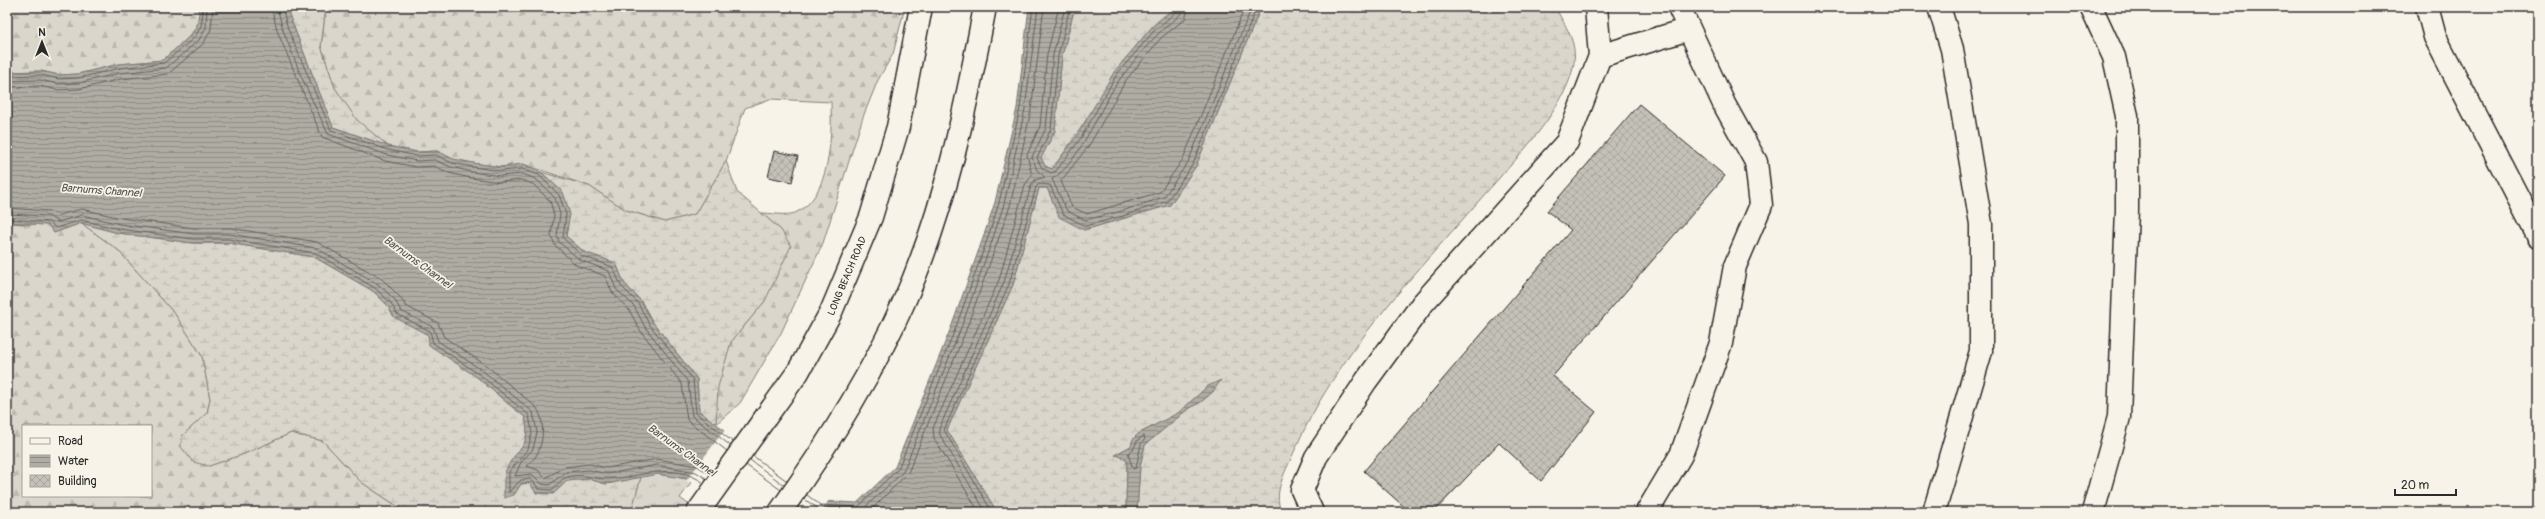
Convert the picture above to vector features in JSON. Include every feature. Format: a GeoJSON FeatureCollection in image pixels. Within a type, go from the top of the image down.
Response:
{"type":"FeatureCollection","features":[{"type":"Feature","properties":{"kind":"main road","name":"LONG BEACH ROAD"},"geometry":{"type":"LineString","coordinates":[[698,512],[798,372],[831,312],[871,217],[898,126],[921,7]]}},
{"type":"Feature","properties":{"kind":"main road"},"geometry":{"type":"LineString","coordinates":[[780,512],[816,461],[874,363],[904,304],[928,241],[949,170],[985,7]]}},
{"type":"Feature","properties":{"kind":"main road"},"geometry":{"type":"LineString","coordinates":[[1312,512],[1302,490],[1316,457],[1366,381],[1423,303],[1566,142],[1600,56],[1596,7]]}},
{"type":"Feature","properties":{"kind":"main road"},"geometry":{"type":"LineString","coordinates":[[1647,512],[1681,454],[1721,343],[1735,266],[1761,205],[1756,162],[1724,104],[1679,7]]}},
{"type":"Feature","properties":{"kind":"main road"},"geometry":{"type":"LineString","coordinates":[[1934,512],[1982,351],[1982,224],[1952,49],[1939,7]]}},
{"type":"Feature","properties":{"kind":"main road"},"geometry":{"type":"LineString","coordinates":[[2091,7],[2114,57],[2127,116],[2127,210],[2119,417],[2093,512]]}},
{"type":"Feature","properties":{"kind":"main road"},"geometry":{"type":"LineString","coordinates":[[2427,7],[2435,37],[2538,236]]}},
{"type":"Feature","properties":{"kind":"main road"},"geometry":{"type":"LineString","coordinates":[[1600,56],[1689,29]]}},
{"type":"Feature","properties":{"kind":"green space"},"geometry":{"type":"Polygon","coordinates":[[[7,7],[198,7],[200,13],[197,26],[191,35],[163,60],[119,64],[78,74],[59,75],[41,71],[7,72],[7,7]]]}},
{"type":"Feature","properties":{"kind":"green space"},"geometry":{"type":"Polygon","coordinates":[[[286,7],[326,7],[321,46],[335,88],[357,120],[388,146],[333,127],[286,7]]]}},
{"type":"Feature","properties":{"kind":"green space"},"geometry":{"type":"Polygon","coordinates":[[[326,7],[905,7],[893,54],[878,80],[863,117],[823,243],[781,333],[740,403],[716,424],[717,387],[731,342],[765,301],[781,230],[761,213],[795,213],[807,205],[816,194],[827,164],[830,147],[831,102],[770,99],[745,108],[726,161],[695,214],[665,222],[626,210],[589,186],[523,164],[501,167],[453,159],[437,151],[417,152],[388,146],[356,120],[335,88],[321,46],[326,7]]]}},
{"type":"Feature","properties":{"kind":"green space"},"geometry":{"type":"Polygon","coordinates":[[[1075,7],[1176,7],[1162,17],[1137,45],[1052,169],[1045,166],[1041,158],[1055,131],[1062,56],[1075,7]]]}},
{"type":"Feature","properties":{"kind":"green space"},"geometry":{"type":"Polygon","coordinates":[[[1261,7],[1555,7],[1571,38],[1574,62],[1566,88],[1547,121],[1535,137],[1404,286],[1353,350],[1331,383],[1310,418],[1281,482],[1278,497],[1281,512],[1137,512],[1140,466],[1145,445],[1189,408],[1201,402],[1214,391],[1208,386],[1178,413],[1138,434],[1133,439],[1131,446],[1116,454],[1127,461],[1126,512],[997,512],[947,430],[1013,285],[1039,188],[1047,188],[1053,201],[1084,230],[1170,205],[1196,166],[1261,7]]]}},
{"type":"Feature","properties":{"kind":"green space"},"geometry":{"type":"Polygon","coordinates":[[[726,161],[737,192],[781,230],[791,246],[765,301],[731,342],[718,387],[716,424],[699,411],[697,379],[652,321],[641,301],[624,283],[616,263],[584,252],[566,236],[568,214],[565,200],[556,187],[541,172],[589,186],[626,210],[665,222],[695,214],[726,161]]]}},
{"type":"Feature","properties":{"kind":"green space"},"geometry":{"type":"Polygon","coordinates":[[[7,223],[48,225],[54,233],[81,223],[118,250],[175,314],[202,356],[210,399],[207,413],[182,436],[209,466],[244,454],[291,433],[323,441],[361,482],[403,510],[442,512],[7,512],[7,223]]]}},
{"type":"Feature","properties":{"kind":"green space"},"geometry":{"type":"Polygon","coordinates":[[[81,223],[118,233],[193,243],[228,243],[314,257],[373,291],[388,306],[394,317],[429,335],[525,417],[527,429],[526,438],[522,448],[514,457],[514,495],[521,484],[530,483],[553,494],[567,481],[588,479],[607,484],[641,477],[631,512],[442,512],[403,510],[361,482],[323,441],[291,433],[244,454],[209,466],[193,462],[181,447],[182,436],[207,413],[210,399],[202,356],[175,314],[118,250],[81,223]]]}},
{"type":"Feature","properties":{"kind":"green space"},"geometry":{"type":"Polygon","coordinates":[[[658,474],[693,480],[680,498],[695,509],[693,512],[631,512],[641,477],[658,474]]]}},
{"type":"Feature","properties":{"kind":"water","name":"Barnums Channel"},"geometry":{"type":"Polygon","coordinates":[[[198,7],[286,7],[333,127],[388,146],[417,152],[437,151],[453,159],[501,167],[523,164],[541,172],[563,192],[570,214],[566,236],[584,252],[616,263],[624,283],[641,301],[652,321],[697,379],[699,411],[821,501],[857,503],[895,467],[952,325],[983,238],[995,202],[1017,108],[1029,7],[1075,7],[1062,56],[1055,131],[1041,158],[1045,166],[1052,169],[1077,136],[1114,72],[1151,28],[1176,7],[1261,7],[1196,166],[1170,205],[1084,230],[1059,217],[1047,188],[1039,188],[1013,285],[947,430],[997,512],[736,512],[693,480],[658,474],[606,484],[588,479],[567,481],[553,494],[536,493],[530,483],[521,484],[514,495],[504,498],[504,480],[506,470],[525,442],[527,436],[525,417],[478,378],[429,345],[428,335],[394,317],[388,306],[373,291],[314,257],[228,243],[193,243],[118,233],[81,223],[54,233],[48,225],[7,223],[7,72],[41,71],[59,75],[78,74],[119,64],[163,60],[191,35],[197,25],[199,13],[198,7]]]}},
{"type":"Feature","properties":{"kind":"water"},"geometry":{"type":"Polygon","coordinates":[[[1221,380],[1214,390],[1201,402],[1189,408],[1145,445],[1140,466],[1137,512],[1126,512],[1127,461],[1124,457],[1115,455],[1131,446],[1133,439],[1138,434],[1178,413],[1208,386],[1221,380]]]}},
{"type":"Feature","properties":{"kind":"pier"},"geometry":{"type":"Polygon","coordinates":[[[726,428],[822,499],[830,499],[820,512],[732,512],[692,482],[686,481],[726,428]]]}},
{"type":"Feature","properties":{"kind":"building"},"geometry":{"type":"Polygon","coordinates":[[[1639,104],[1725,176],[1553,376],[1596,412],[1541,481],[1499,443],[1434,512],[1410,512],[1364,471],[1571,230],[1547,211],[1639,104]]]}},
{"type":"Feature","properties":{"kind":"building"},"geometry":{"type":"Polygon","coordinates":[[[774,151],[798,156],[792,182],[768,177],[774,151]]]}}]}
